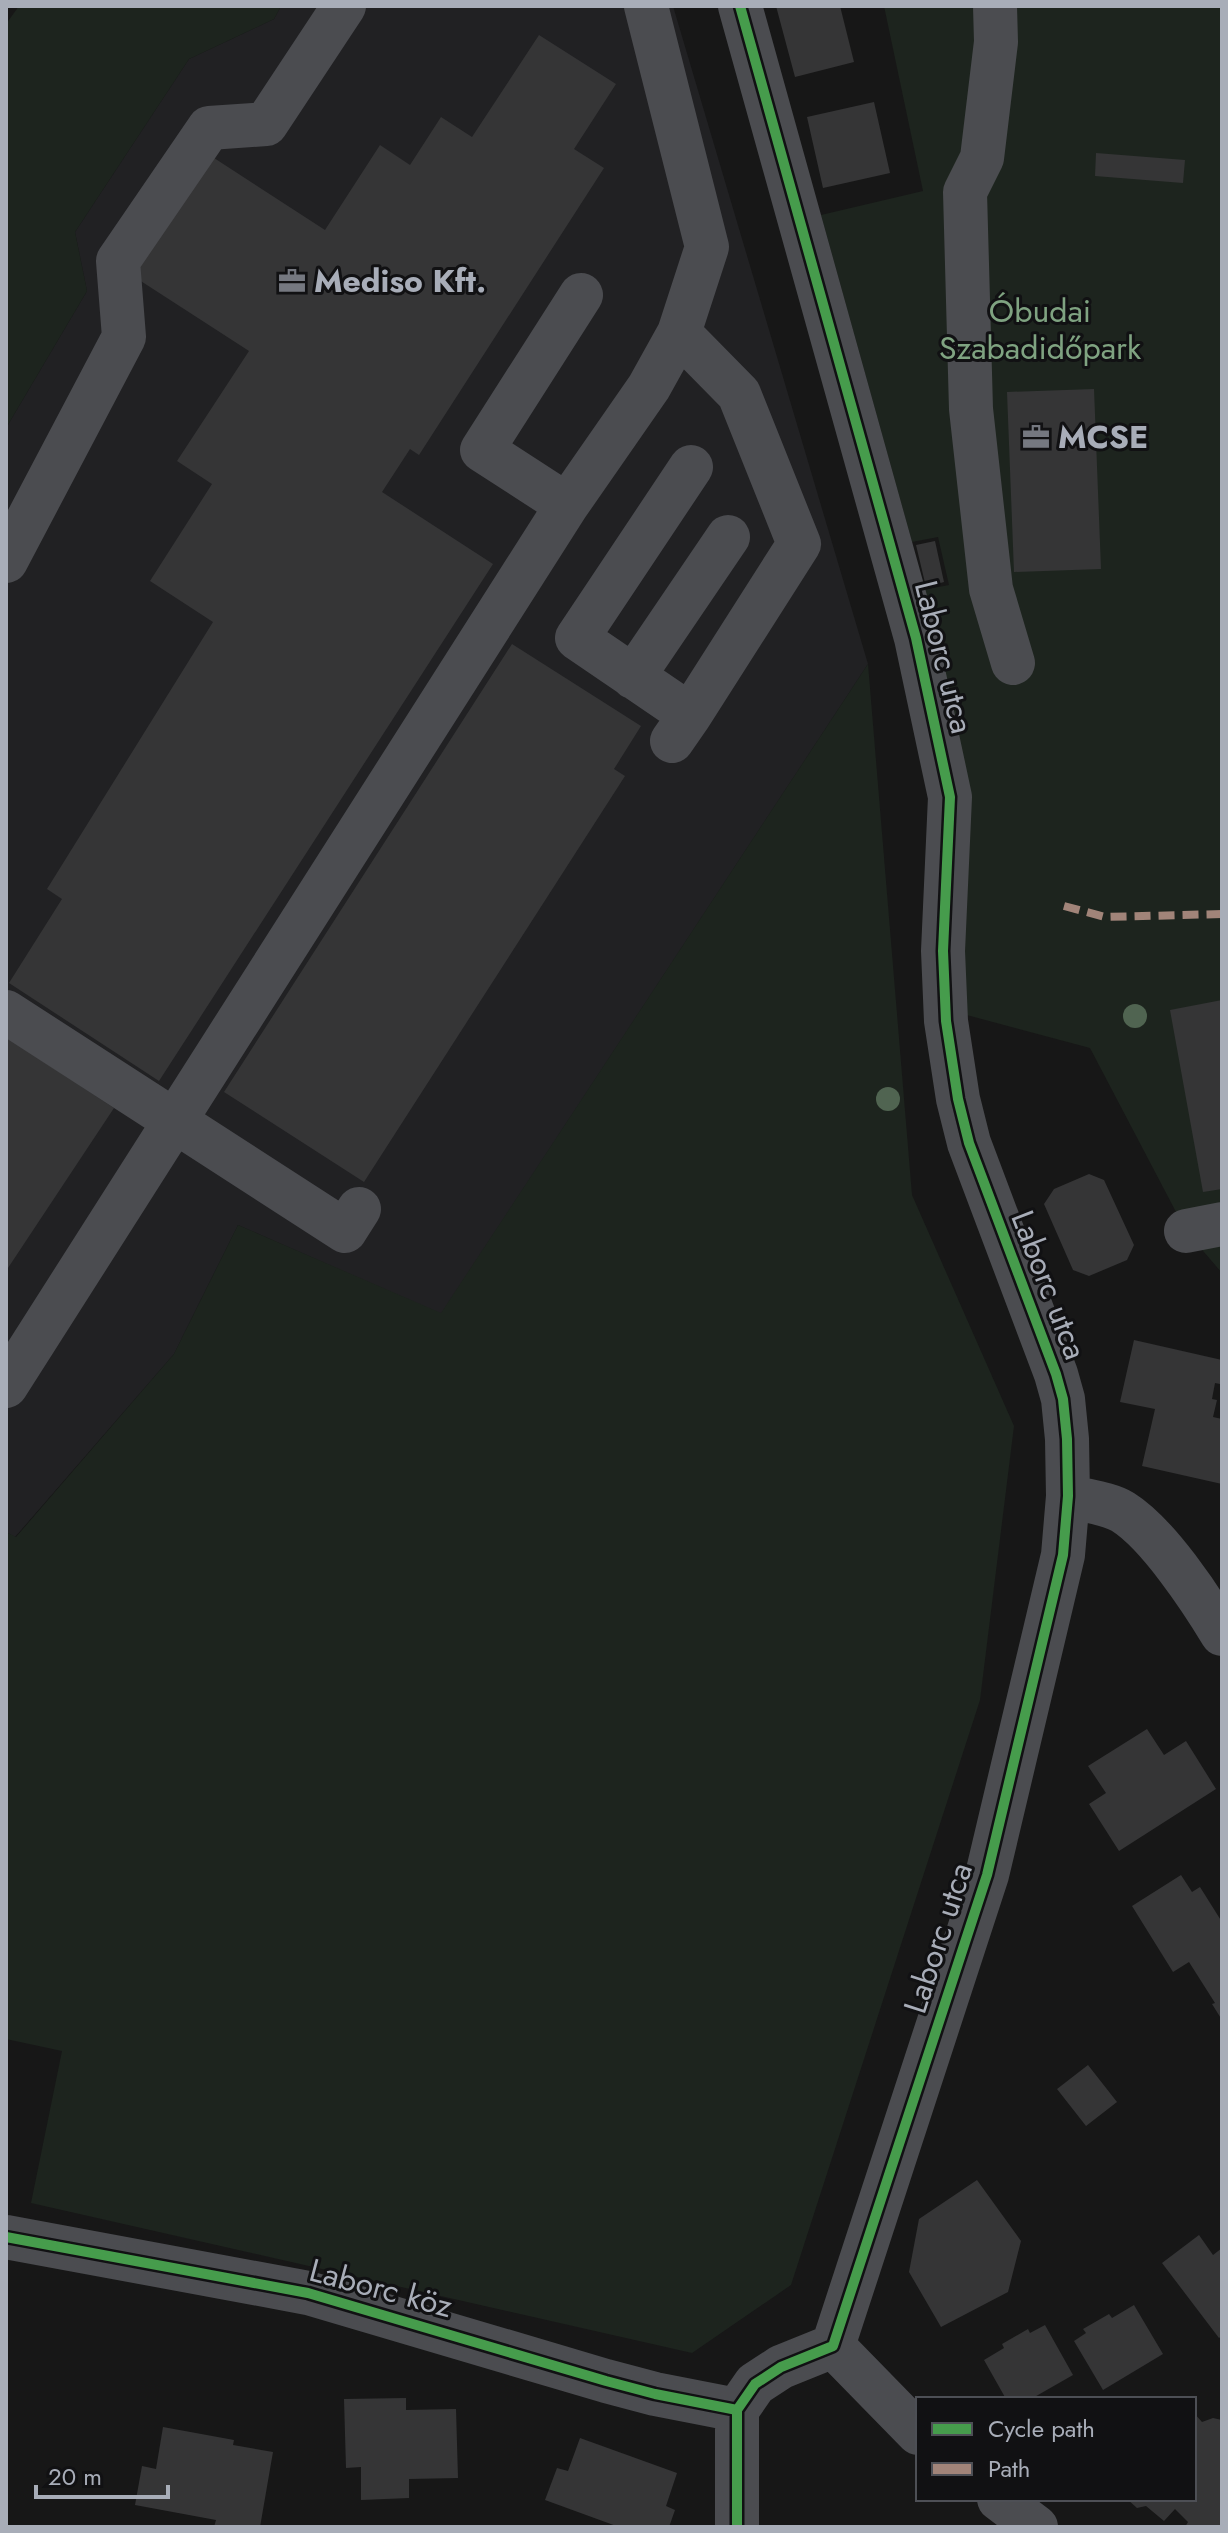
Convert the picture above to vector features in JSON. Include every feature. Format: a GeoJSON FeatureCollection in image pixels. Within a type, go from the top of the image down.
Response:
{"type":"FeatureCollection","features":[{"type":"Feature","properties":{"kind":"street"},"geometry":{"type":"LineString","coordinates":[[6,561],[124,337],[118,261],[209,128],[266,124],[344,6]]}},
{"type":"Feature","properties":{"kind":"street"},"geometry":{"type":"LineString","coordinates":[[6,1386],[567,505],[649,387],[679,333],[707,247],[646,6]]}},
{"type":"Feature","properties":{"kind":"street","name":"Laborc utca"},"geometry":{"type":"LineString","coordinates":[[740,6],[922,667],[950,797],[943,951],[946,1021],[958,1099],[969,1143],[1063,1399],[1068,1496],[1063,1555],[987,1875],[833,2346]]}},
{"type":"Feature","properties":{"kind":"street"},"geometry":{"type":"LineString","coordinates":[[995,6],[996,42],[982,158],[965,192],[969,363],[971,409],[991,589],[1013,663]]}},
{"type":"Feature","properties":{"kind":"street"},"geometry":{"type":"LineString","coordinates":[[567,505],[482,450],[581,295]]}},
{"type":"Feature","properties":{"kind":"street"},"geometry":{"type":"LineString","coordinates":[[679,333],[739,394],[799,544],[681,728],[633,677],[577,638],[691,467]]}},
{"type":"Feature","properties":{"kind":"street"},"geometry":{"type":"LineString","coordinates":[[633,677],[728,537]]}},
{"type":"Feature","properties":{"kind":"street"},"geometry":{"type":"LineString","coordinates":[[6,1012],[345,1231],[359,1209]]}},
{"type":"Feature","properties":{"kind":"street"},"geometry":{"type":"LineString","coordinates":[[1068,1496],[1122,1512],[1156,1542],[1203,1603],[1222,1634]]}},
{"type":"Feature","properties":{"kind":"street","name":"Laborc köz"},"geometry":{"type":"LineString","coordinates":[[6,2237],[308,2293],[619,2384],[737,2410]]}},
{"type":"Feature","properties":{"kind":"street"},"geometry":{"type":"LineString","coordinates":[[737,2527],[737,2410],[755,2384],[781,2367],[833,2346],[916,2431]]}},
{"type":"Feature","properties":{"kind":"street"},"geometry":{"type":"LineString","coordinates":[[1002,2501],[1036,2527]]}},
{"type":"Feature","properties":{"kind":"shaded area"},"geometry":{"type":"Polygon","coordinates":[[[281,6],[673,6],[868,664],[441,1314],[238,1225],[174,1354],[15,1537],[6,1532],[6,428],[87,291],[75,232],[189,59],[274,19],[281,6]]]}},
{"type":"Feature","properties":{"kind":"green space"},"geometry":{"type":"Polygon","coordinates":[[[19,6],[281,6],[274,19],[189,59],[75,232],[87,291],[6,428],[6,24],[19,6]]]}},
{"type":"Feature","properties":{"kind":"green space","name":"Óbudai Szabadidőpark"},"geometry":{"type":"Polygon","coordinates":[[[884,6],[1222,6],[1222,1273],[1186,1231],[1090,1048],[963,1014],[923,590],[949,585],[938,537],[912,542],[821,215],[923,191],[884,6]]]}},
{"type":"Feature","properties":{"kind":"green space"},"geometry":{"type":"Polygon","coordinates":[[[868,664],[912,1195],[1014,1426],[980,1700],[791,2285],[692,2353],[31,2203],[62,2051],[6,2039],[6,1532],[16,1537],[174,1354],[238,1225],[441,1313],[868,664]]]}},
{"type":"Feature","properties":{"kind":"building"},"geometry":{"type":"Polygon","coordinates":[[[776,6],[840,6],[854,62],[795,77],[776,6]]]}},
{"type":"Feature","properties":{"kind":"building"},"geometry":{"type":"Polygon","coordinates":[[[539,35],[616,84],[574,149],[604,168],[419,455],[410,449],[382,492],[493,564],[159,1081],[9,983],[62,899],[47,889],[213,622],[150,581],[212,484],[177,461],[249,351],[133,276],[211,156],[325,230],[380,145],[410,165],[441,117],[472,137],[539,35]]]}},
{"type":"Feature","properties":{"kind":"building"},"geometry":{"type":"Polygon","coordinates":[[[874,102],[890,173],[823,188],[807,117],[874,102]]]}},
{"type":"Feature","properties":{"kind":"building"},"geometry":{"type":"Polygon","coordinates":[[[1096,153],[1185,160],[1183,183],[1095,176],[1096,153]]]}},
{"type":"Feature","properties":{"kind":"building"},"geometry":{"type":"Polygon","coordinates":[[[1094,389],[1101,569],[1014,572],[1007,392],[1094,389]]]}},
{"type":"Feature","properties":{"kind":"building"},"geometry":{"type":"Polygon","coordinates":[[[935,541],[944,582],[926,587],[916,545],[935,541]]]}},
{"type":"Feature","properties":{"kind":"building"},"geometry":{"type":"Polygon","coordinates":[[[512,644],[641,726],[614,769],[625,776],[364,1182],[224,1092],[512,644]]]}},
{"type":"Feature","properties":{"kind":"building"},"geometry":{"type":"Polygon","coordinates":[[[1222,1000],[1222,1189],[1203,1192],[1170,1010],[1222,1000]]]}},
{"type":"Feature","properties":{"kind":"building"},"geometry":{"type":"Polygon","coordinates":[[[6,1037],[114,1108],[6,1271],[6,1037]]]}},
{"type":"Feature","properties":{"kind":"building"},"geometry":{"type":"Polygon","coordinates":[[[1089,1174],[1104,1180],[1134,1245],[1127,1260],[1089,1276],[1073,1270],[1044,1204],[1054,1189],[1089,1174]]]}},
{"type":"Feature","properties":{"kind":"building"},"geometry":{"type":"Polygon","coordinates":[[[1134,1340],[1222,1360],[1220,1384],[1215,1383],[1212,1399],[1217,1400],[1213,1417],[1222,1419],[1222,1484],[1142,1466],[1155,1409],[1120,1402],[1134,1340]]]}},
{"type":"Feature","properties":{"kind":"building"},"geometry":{"type":"Polygon","coordinates":[[[1147,1729],[1164,1755],[1186,1741],[1216,1789],[1119,1851],[1089,1804],[1106,1793],[1088,1766],[1147,1729]]]}},
{"type":"Feature","properties":{"kind":"building"},"geometry":{"type":"Polygon","coordinates":[[[1181,1875],[1192,1892],[1200,1887],[1222,1922],[1222,2020],[1189,1962],[1173,1972],[1132,1906],[1181,1875]]]}},
{"type":"Feature","properties":{"kind":"building"},"geometry":{"type":"Polygon","coordinates":[[[1088,2065],[1117,2102],[1086,2126],[1057,2089],[1088,2065]]]}},
{"type":"Feature","properties":{"kind":"building"},"geometry":{"type":"Polygon","coordinates":[[[977,2180],[1021,2241],[1008,2292],[941,2327],[909,2272],[919,2219],[977,2180]]]}},
{"type":"Feature","properties":{"kind":"building"},"geometry":{"type":"Polygon","coordinates":[[[1199,2235],[1213,2255],[1222,2248],[1222,2336],[1219,2338],[1162,2263],[1199,2235]]]}},
{"type":"Feature","properties":{"kind":"building"},"geometry":{"type":"Polygon","coordinates":[[[1134,2305],[1163,2354],[1103,2390],[1074,2341],[1086,2333],[1083,2329],[1109,2314],[1112,2318],[1134,2305]]]}},
{"type":"Feature","properties":{"kind":"building"},"geometry":{"type":"Polygon","coordinates":[[[1045,2325],[1073,2375],[1034,2397],[1005,2397],[984,2360],[1004,2348],[1002,2344],[1028,2329],[1030,2333],[1045,2325]]]}},
{"type":"Feature","properties":{"kind":"building"},"geometry":{"type":"Polygon","coordinates":[[[406,2398],[406,2410],[456,2409],[458,2478],[409,2479],[409,2498],[361,2500],[361,2467],[346,2468],[344,2399],[406,2398]]]}},
{"type":"Feature","properties":{"kind":"building"},"geometry":{"type":"Polygon","coordinates":[[[1196,2415],[1202,2422],[1213,2418],[1222,2420],[1222,2527],[1185,2527],[1188,2522],[1175,2509],[1164,2521],[1146,2506],[1137,2508],[1129,2501],[1196,2501],[1196,2415]]]}},
{"type":"Feature","properties":{"kind":"building"},"geometry":{"type":"Polygon","coordinates":[[[163,2427],[234,2440],[233,2445],[273,2452],[260,2527],[214,2527],[216,2520],[135,2505],[142,2466],[156,2469],[163,2427]]]}},
{"type":"Feature","properties":{"kind":"building"},"geometry":{"type":"Polygon","coordinates":[[[580,2438],[677,2473],[666,2506],[675,2510],[669,2527],[619,2527],[545,2500],[557,2468],[568,2471],[580,2438]]]}},
{"type":"Feature","properties":{"kind":"marked path"},"geometry":{"type":"LineString","coordinates":[[1064,906],[1105,917],[1222,914]]}},
{"type":"Feature","properties":{"kind":"cycle path"},"geometry":{"type":"LineString","coordinates":[[737,2527],[737,2410],[755,2384],[781,2367],[833,2346],[987,1875],[1063,1555],[1068,1496],[1063,1399],[969,1143],[958,1099],[946,1021],[943,951],[950,797],[916,638],[740,6]]}},
{"type":"Feature","properties":{"kind":"cycle path"},"geometry":{"type":"LineString","coordinates":[[6,2237],[308,2293],[606,2381],[737,2410]]}},
{"type":"Feature","properties":{"kind":"place","name":"Mediso Kft."},"geometry":{"type":"Point","coordinates":[292,281]}},
{"type":"Feature","properties":{"kind":"place","name":"MCSE"},"geometry":{"type":"Point","coordinates":[1036,437]}}]}
